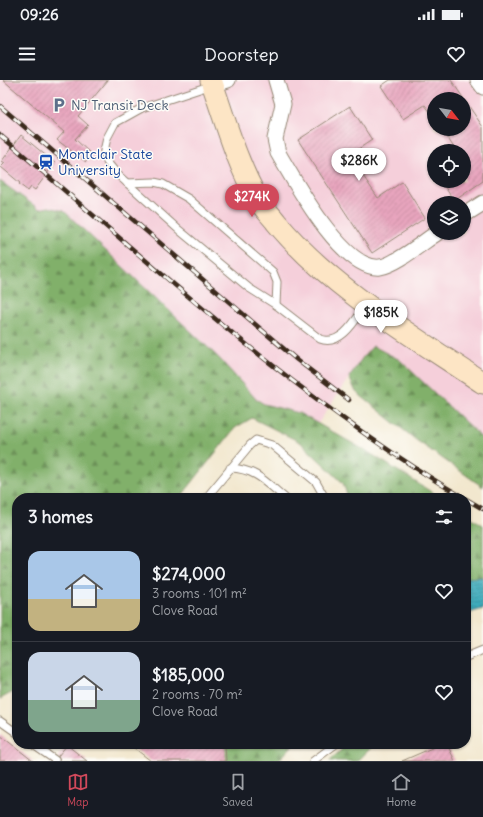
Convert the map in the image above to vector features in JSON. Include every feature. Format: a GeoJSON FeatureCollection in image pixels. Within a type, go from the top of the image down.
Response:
{"type":"FeatureCollection","features":[{"type":"Feature","properties":{"kind":"street"},"geometry":{"type":"LineString","coordinates":[[276,80],[282,104],[275,139],[278,153],[331,236],[344,250],[370,267],[381,267],[392,263],[427,240]]}},
{"type":"Feature","properties":{"kind":"street"},"geometry":{"type":"LineString","coordinates":[[478,80],[483,87]]}},
{"type":"Feature","properties":{"kind":"street"},"geometry":{"type":"LineString","coordinates":[[217,82],[234,149],[258,199],[303,253],[318,267],[367,303],[483,383]]}},
{"type":"Feature","properties":{"kind":"street"},"geometry":{"type":"LineString","coordinates":[[471,211],[483,203]]}},
{"type":"Feature","properties":{"kind":"lane"},"geometry":{"type":"LineString","coordinates":[[217,82],[142,108],[115,123],[107,138],[104,151],[107,162],[127,183],[179,230],[249,288],[276,305],[325,341],[338,338],[346,332],[367,303]]}},
{"type":"Feature","properties":{"kind":"lane"},"geometry":{"type":"LineString","coordinates":[[127,183],[154,182],[163,184],[189,198],[273,272],[277,282],[276,305]]}},
{"type":"Feature","properties":{"kind":"lane"},"geometry":{"type":"LineString","coordinates":[[210,493],[230,468],[256,440],[272,445],[316,482],[322,493]]}},
{"type":"Feature","properties":{"kind":"lane"},"geometry":{"type":"LineString","coordinates":[[230,468],[242,469],[255,473],[279,493]]}},
{"type":"Feature","properties":{"kind":"lane"},"geometry":{"type":"LineString","coordinates":[[471,655],[482,652]]}},
{"type":"Feature","properties":{"kind":"lane"},"geometry":{"type":"LineString","coordinates":[[0,721],[12,729]]}},
{"type":"Feature","properties":{"kind":"lane"},"geometry":{"type":"LineString","coordinates":[[39,749],[55,760]]}},
{"type":"Feature","properties":{"kind":"lane"},"geometry":{"type":"LineString","coordinates":[[313,761],[329,749]]}},
{"type":"Feature","properties":{"kind":"shaded area","name":"Montclair State University"},"geometry":{"type":"Polygon","coordinates":[[[0,80],[483,80],[483,439],[400,360],[373,346],[363,357],[311,434],[264,404],[29,493],[12,493],[12,499],[0,504],[0,80]]]}},
{"type":"Feature","properties":{"kind":"green space"},"geometry":{"type":"Polygon","coordinates":[[[0,181],[39,209],[49,207],[64,211],[218,357],[256,399],[264,404],[299,413],[368,452],[433,493],[346,493],[343,483],[300,442],[252,418],[235,428],[184,493],[12,493],[12,693],[0,699],[0,181]]]}},
{"type":"Feature","properties":{"kind":"green space"},"geometry":{"type":"Polygon","coordinates":[[[373,346],[400,360],[483,439],[483,487],[416,440],[356,392],[349,377],[373,346]]]}},
{"type":"Feature","properties":{"kind":"green space"},"geometry":{"type":"Polygon","coordinates":[[[471,517],[483,525],[483,577],[471,578],[471,517]]]}},
{"type":"Feature","properties":{"kind":"green space"},"geometry":{"type":"Polygon","coordinates":[[[225,749],[289,749],[278,761],[226,761],[225,749]]]}},
{"type":"Feature","properties":{"kind":"green space"},"geometry":{"type":"Polygon","coordinates":[[[342,749],[370,749],[358,761],[329,761],[342,749]]]}},
{"type":"Feature","properties":{"kind":"water"},"geometry":{"type":"Polygon","coordinates":[[[483,577],[483,609],[471,613],[471,578],[483,577]]]}},
{"type":"Feature","properties":{"kind":"building","name":"NJ Transit Deck"},"geometry":{"type":"Polygon","coordinates":[[[3,80],[108,80],[78,116],[88,125],[75,139],[91,154],[86,162],[57,140],[64,132],[3,80]]]}},
{"type":"Feature","properties":{"kind":"building"},"geometry":{"type":"Polygon","coordinates":[[[390,80],[451,80],[459,92],[427,92],[427,108],[425,105],[403,119],[381,86],[390,80]]]}},
{"type":"Feature","properties":{"kind":"building"},"geometry":{"type":"Polygon","coordinates":[[[350,106],[372,140],[349,155],[378,198],[402,182],[425,218],[372,253],[298,140],[350,106]]]}},
{"type":"Feature","properties":{"kind":"building"},"geometry":{"type":"Polygon","coordinates":[[[471,109],[483,127],[483,181],[461,196],[451,196],[446,188],[471,188],[471,144],[452,144],[446,136],[471,136],[471,109]]]}},
{"type":"Feature","properties":{"kind":"building"},"geometry":{"type":"Polygon","coordinates":[[[21,135],[55,163],[35,190],[31,187],[28,191],[1,167],[5,163],[2,161],[21,135]]]}},
{"type":"Feature","properties":{"kind":"building"},"geometry":{"type":"Polygon","coordinates":[[[0,735],[12,744],[12,749],[18,749],[33,761],[0,761],[0,735]]]}},
{"type":"Feature","properties":{"kind":"building"},"geometry":{"type":"Polygon","coordinates":[[[64,749],[72,749],[87,761],[60,761],[58,756],[64,749]]]}},
{"type":"Feature","properties":{"kind":"building"},"geometry":{"type":"Polygon","coordinates":[[[135,749],[225,749],[226,761],[151,761],[135,749]]]}},
{"type":"Feature","properties":{"kind":"building"},"geometry":{"type":"Polygon","coordinates":[[[430,749],[449,749],[455,761],[402,761],[430,749]]]}},
{"type":"Feature","properties":{"kind":"railway"},"geometry":{"type":"LineString","coordinates":[[0,106],[297,360],[349,400]]}},
{"type":"Feature","properties":{"kind":"railway"},"geometry":{"type":"LineString","coordinates":[[0,135],[224,327],[282,373],[341,417],[402,459],[456,493]]}},
{"type":"Feature","properties":{"kind":"railway"},"geometry":{"type":"LineString","coordinates":[[471,502],[483,509]]}},
{"type":"Feature","properties":{"kind":"place","name":"NJ Transit Deck"},"geometry":{"type":"Point","coordinates":[59,105]}},
{"type":"Feature","properties":{"kind":"place","name":"Montclair State University"},"geometry":{"type":"Point","coordinates":[46,162]}}]}
